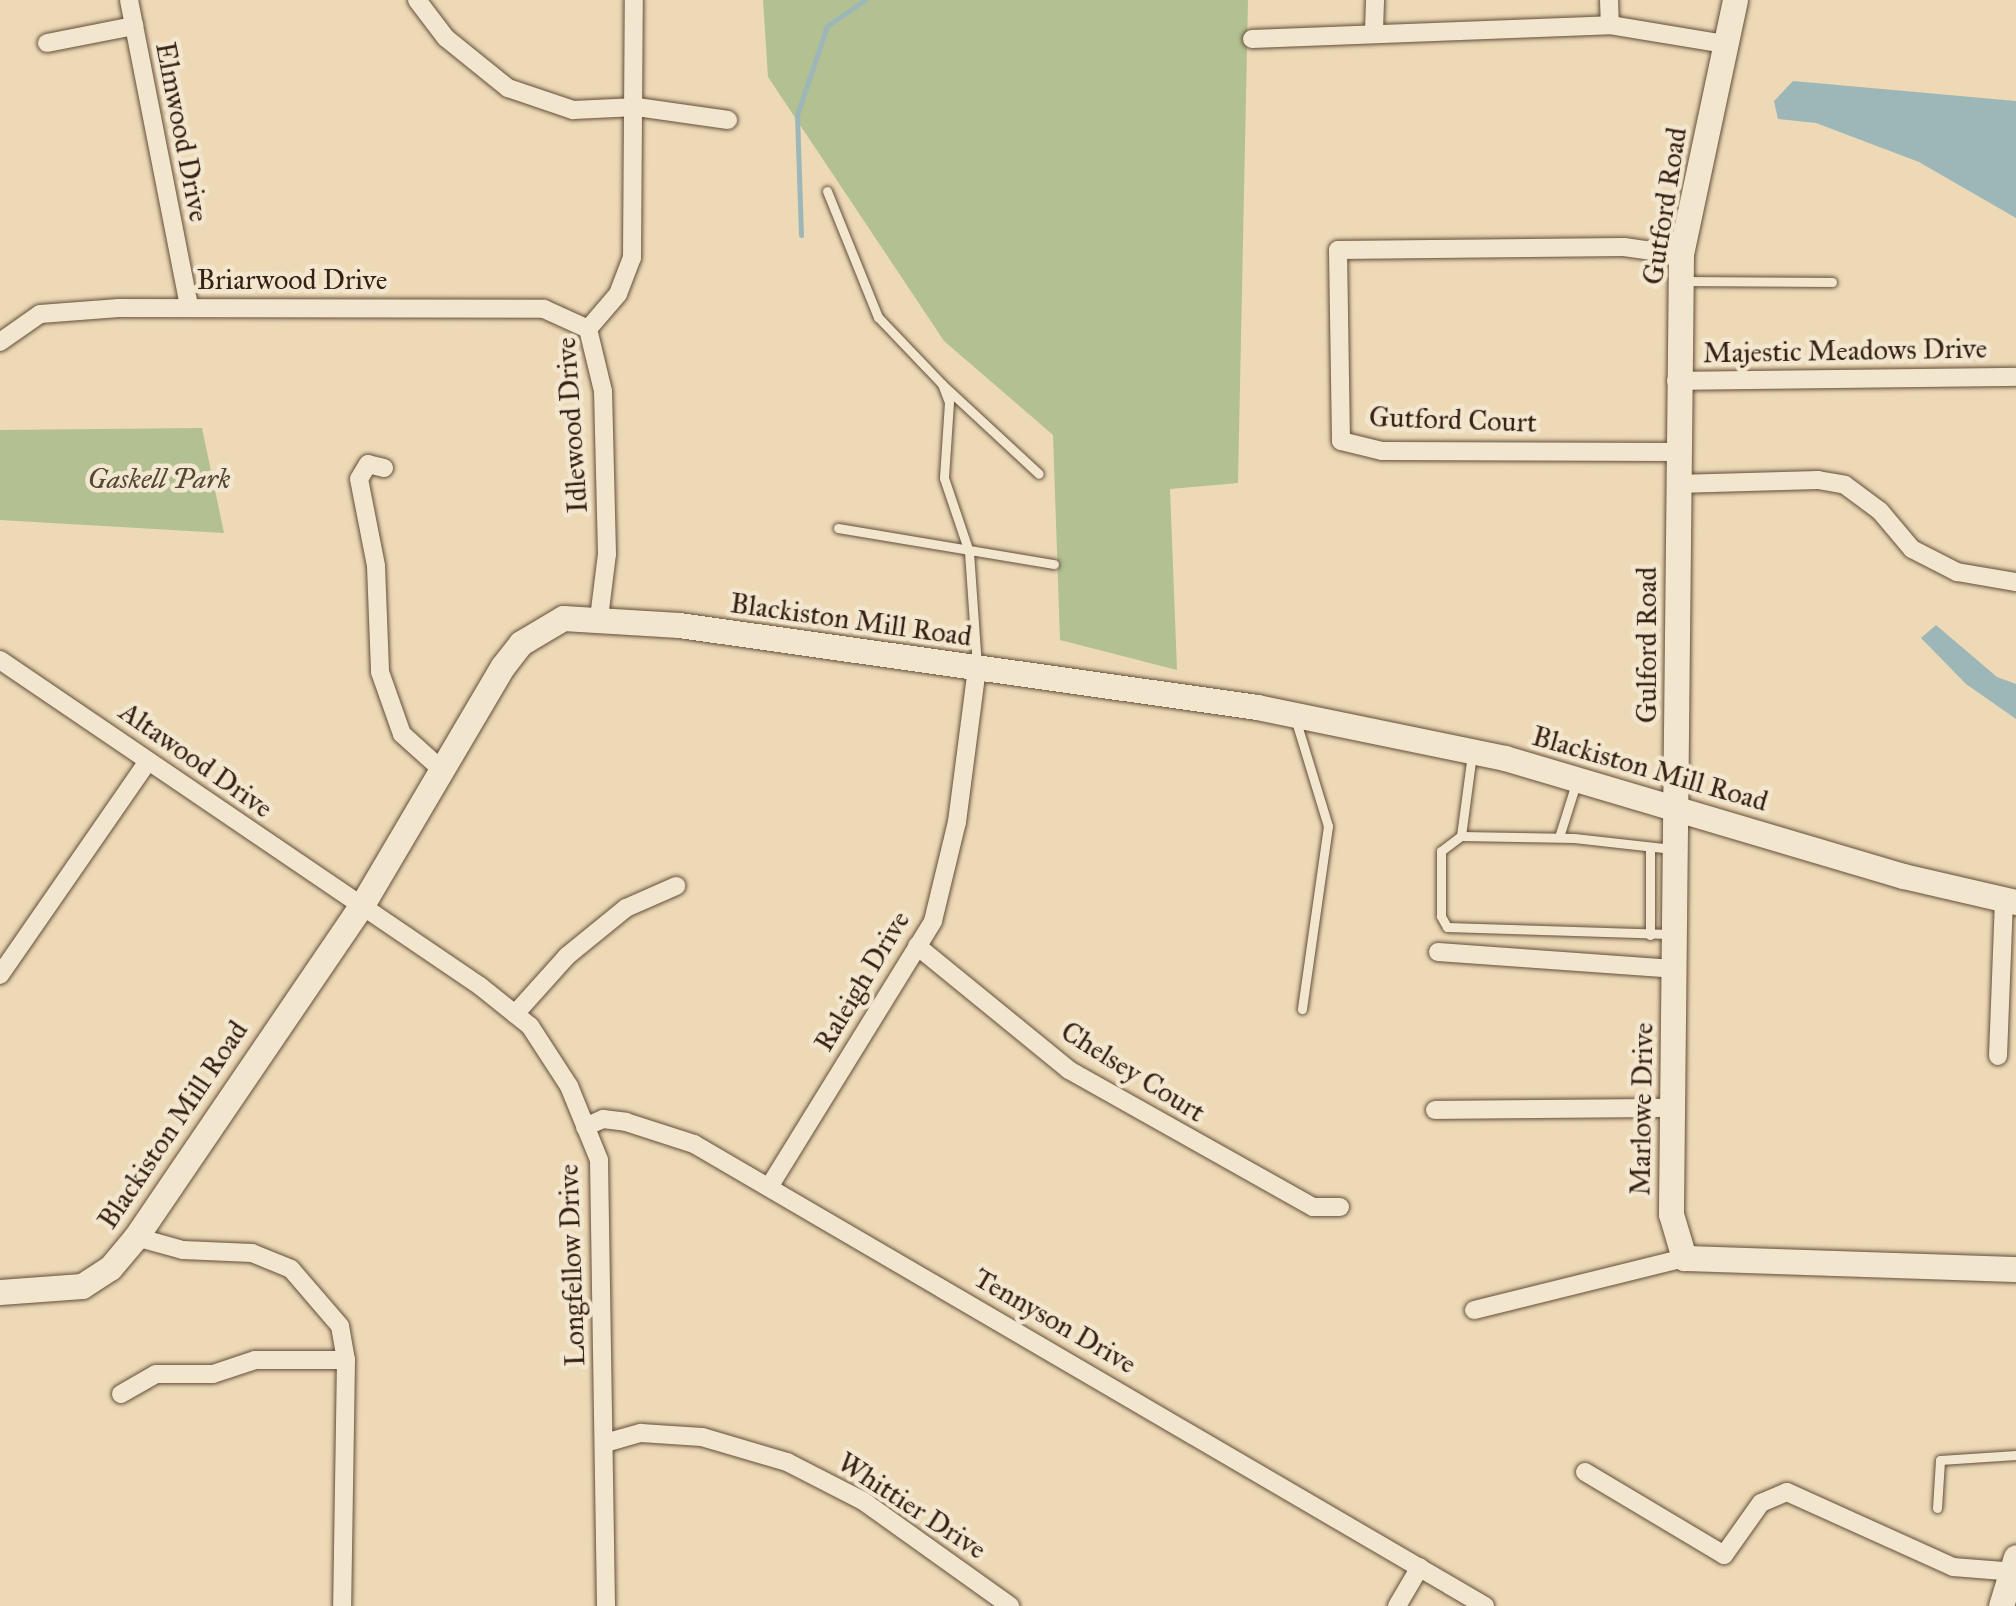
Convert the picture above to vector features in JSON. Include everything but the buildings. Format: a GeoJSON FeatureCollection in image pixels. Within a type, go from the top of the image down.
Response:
{"type":"FeatureCollection","features":[{"type":"Feature","properties":{"kind":"main road","name":"Gutford Road"},"geometry":{"type":"LineString","coordinates":[[1677,484],[1680,268],[1735,0]]}},
{"type":"Feature","properties":{"kind":"main road","name":"Gulford Road"},"geometry":{"type":"LineString","coordinates":[[1676,806],[1677,484]]}},
{"type":"Feature","properties":{"kind":"main road","name":"Blackiston Mill Road"},"geometry":{"type":"LineString","coordinates":[[0,1292],[82,1286],[110,1268],[136,1237],[362,905],[521,642],[564,618],[599,618],[977,668],[1294,715],[1472,751],[1577,778],[2010,902]]}},
{"type":"Feature","properties":{"kind":"main road","name":"Marlowe Drive"},"geometry":{"type":"LineString","coordinates":[[1676,806],[1662,848],[1662,934],[1673,969],[1671,1214],[1684,1258]]}},
{"type":"Feature","properties":{"kind":"main road"},"geometry":{"type":"LineString","coordinates":[[1684,1258],[2016,1270]]}},
{"type":"Feature","properties":{"kind":"main road"},"geometry":{"type":"LineString","coordinates":[[2001,1606],[2015,1567]]}},
{"type":"Feature","properties":{"kind":"street","name":"Elmwood Drive"},"geometry":{"type":"LineString","coordinates":[[129,0],[189,308]]}},
{"type":"Feature","properties":{"kind":"street"},"geometry":{"type":"LineString","coordinates":[[417,0],[446,38],[508,88],[573,110],[637,107],[728,120]]}},
{"type":"Feature","properties":{"kind":"street","name":"Idlewood Drive"},"geometry":{"type":"LineString","coordinates":[[599,618],[607,554],[603,391],[588,329],[618,294],[632,258],[637,107],[634,0]]}},
{"type":"Feature","properties":{"kind":"street"},"geometry":{"type":"LineString","coordinates":[[1374,0],[1374,30]]}},
{"type":"Feature","properties":{"kind":"street"},"geometry":{"type":"LineString","coordinates":[[1610,0],[1610,26]]}},
{"type":"Feature","properties":{"kind":"street","name":"Elmwood Drive"},"geometry":{"type":"LineString","coordinates":[[48,43],[134,26]]}},
{"type":"Feature","properties":{"kind":"street"},"geometry":{"type":"LineString","coordinates":[[1252,39],[1374,30],[1610,26],[1725,44]]}},
{"type":"Feature","properties":{"kind":"street","name":"Gutford Court"},"geometry":{"type":"LineString","coordinates":[[1676,452],[1382,450],[1341,440],[1338,250],[1624,248],[1680,268]]}},
{"type":"Feature","properties":{"kind":"street","name":"Briarwood Drive"},"geometry":{"type":"LineString","coordinates":[[0,342],[40,314],[189,308],[544,309],[588,329]]}},
{"type":"Feature","properties":{"kind":"street","name":"Majestic Meadows Drive"},"geometry":{"type":"LineString","coordinates":[[1676,381],[2016,377]]}},
{"type":"Feature","properties":{"kind":"street"},"geometry":{"type":"LineString","coordinates":[[384,468],[368,464],[360,478],[376,566],[380,672],[402,734],[442,770]]}},
{"type":"Feature","properties":{"kind":"street"},"geometry":{"type":"LineString","coordinates":[[1677,484],[1818,480],[1845,485],[1880,511],[1912,549],[1957,572],[2016,582]]}},
{"type":"Feature","properties":{"kind":"street","name":"Altawood Drive"},"geometry":{"type":"LineString","coordinates":[[0,660],[362,905]]}},
{"type":"Feature","properties":{"kind":"street","name":"Raleigh Drive"},"geometry":{"type":"LineString","coordinates":[[769,1188],[917,946],[944,888],[977,668]]}},
{"type":"Feature","properties":{"kind":"street"},"geometry":{"type":"LineString","coordinates":[[0,975],[148,761]]}},
{"type":"Feature","properties":{"kind":"street"},"geometry":{"type":"LineString","coordinates":[[516,1014],[566,956],[626,908],[676,886]]}},
{"type":"Feature","properties":{"kind":"street"},"geometry":{"type":"LineString","coordinates":[[1998,1056],[2010,902]]}},
{"type":"Feature","properties":{"kind":"street","name":"Longfellow Drive"},"geometry":{"type":"LineString","coordinates":[[362,905],[516,1014],[569,1086],[599,1160],[606,1606]]}},
{"type":"Feature","properties":{"kind":"street","name":"Chelsey Court"},"geometry":{"type":"LineString","coordinates":[[917,946],[1069,1070],[1313,1207],[1340,1207]]}},
{"type":"Feature","properties":{"kind":"street"},"geometry":{"type":"LineString","coordinates":[[1438,952],[1673,969]]}},
{"type":"Feature","properties":{"kind":"street"},"geometry":{"type":"LineString","coordinates":[[1435,1110],[1672,1108]]}},
{"type":"Feature","properties":{"kind":"street","name":"Tennyson Drive"},"geometry":{"type":"LineString","coordinates":[[586,1126],[602,1119],[626,1122],[694,1144],[1485,1606]]}},
{"type":"Feature","properties":{"kind":"street"},"geometry":{"type":"LineString","coordinates":[[136,1237],[183,1250],[252,1252],[292,1269],[340,1326],[346,1360],[342,1606]]}},
{"type":"Feature","properties":{"kind":"street"},"geometry":{"type":"LineString","coordinates":[[1474,1310],[1684,1258]]}},
{"type":"Feature","properties":{"kind":"street"},"geometry":{"type":"LineString","coordinates":[[122,1394],[156,1374],[213,1374],[255,1360],[346,1360]]}},
{"type":"Feature","properties":{"kind":"street","name":"Whittier Drive"},"geometry":{"type":"LineString","coordinates":[[604,1443],[642,1433],[702,1437],[787,1462],[863,1501],[1010,1606]]}},
{"type":"Feature","properties":{"kind":"street"},"geometry":{"type":"LineString","coordinates":[[1585,1472],[1724,1554],[1761,1503],[1787,1492],[1952,1567],[2015,1567]]}},
{"type":"Feature","properties":{"kind":"street"},"geometry":{"type":"LineString","coordinates":[[1398,1606],[1420,1568]]}},
{"type":"Feature","properties":{"kind":"lane"},"geometry":{"type":"LineString","coordinates":[[827,190],[878,318],[1039,474]]}},
{"type":"Feature","properties":{"kind":"lane"},"geometry":{"type":"LineString","coordinates":[[1680,268],[1832,282]]}},
{"type":"Feature","properties":{"kind":"lane"},"geometry":{"type":"LineString","coordinates":[[942,384],[948,402],[944,478],[968,552],[977,668]]}},
{"type":"Feature","properties":{"kind":"lane"},"geometry":{"type":"LineString","coordinates":[[838,528],[1054,564]]}},
{"type":"Feature","properties":{"kind":"lane"},"geometry":{"type":"LineString","coordinates":[[1294,715],[1328,826],[1302,1009]]}},
{"type":"Feature","properties":{"kind":"lane"},"geometry":{"type":"LineString","coordinates":[[1461,836],[1472,751]]}},
{"type":"Feature","properties":{"kind":"lane"},"geometry":{"type":"LineString","coordinates":[[1559,837],[1577,778]]}},
{"type":"Feature","properties":{"kind":"lane"},"geometry":{"type":"LineString","coordinates":[[1662,848],[1559,837],[1461,836],[1441,850],[1441,916],[1447,926],[1662,934]]}},
{"type":"Feature","properties":{"kind":"lane"},"geometry":{"type":"LineString","coordinates":[[1937,1508],[1940,1460],[2016,1455]]}},
{"type":"Feature","properties":{"kind":"green space"},"geometry":{"type":"Polygon","coordinates":[[[763,0],[1248,0],[1238,483],[1170,489],[1177,670],[1060,640],[1053,435],[944,341],[768,77],[763,0]]]}},
{"type":"Feature","properties":{"kind":"green space","name":"Gaskell Park"},"geometry":{"type":"Polygon","coordinates":[[[202,428],[224,533],[0,520],[0,430],[202,428]]]}},
{"type":"Feature","properties":{"kind":"water"},"geometry":{"type":"Polygon","coordinates":[[[1793,81],[2016,101],[2016,218],[1919,162],[1816,123],[1778,119],[1774,101],[1793,81]]]}},
{"type":"Feature","properties":{"kind":"water"},"geometry":{"type":"Polygon","coordinates":[[[1936,625],[1997,677],[2016,684],[2016,719],[1966,684],[1921,638],[1936,625]]]}},
{"type":"Feature","properties":{"kind":"waterway"},"geometry":{"type":"LineString","coordinates":[[801,235],[797,115],[827,26],[865,0]]}}]}
